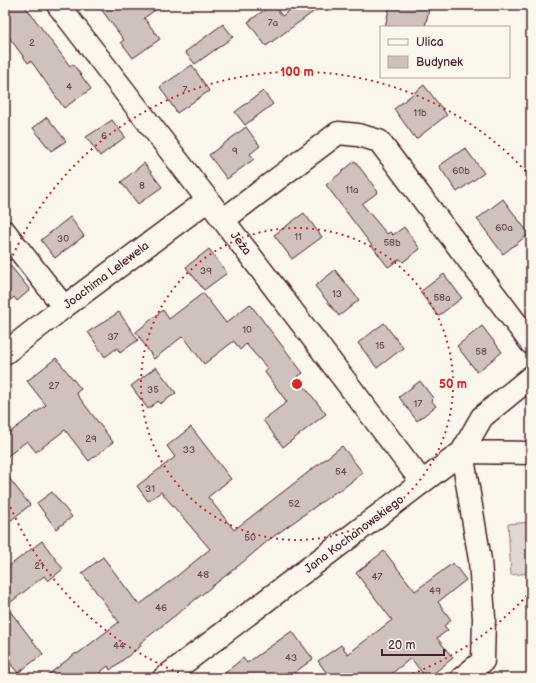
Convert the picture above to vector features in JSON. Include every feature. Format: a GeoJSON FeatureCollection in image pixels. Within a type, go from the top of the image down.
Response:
{"type":"FeatureCollection","features":[{"type":"Feature","properties":{"kind":"street","name":"Jeża"},"geometry":{"type":"LineString","coordinates":[[58,5],[422,482]]}},
{"type":"Feature","properties":{"kind":"street"},"geometry":{"type":"LineString","coordinates":[[223,220],[338,133],[358,135],[379,141],[531,343]]}},
{"type":"Feature","properties":{"kind":"street","name":"Joachima Lelewela"},"geometry":{"type":"LineString","coordinates":[[5,353],[64,307],[208,200]]}},
{"type":"Feature","properties":{"kind":"street"},"geometry":{"type":"LineString","coordinates":[[5,232],[64,307]]}},
{"type":"Feature","properties":{"kind":"street","name":"Jana Kochanowskiego"},"geometry":{"type":"LineString","coordinates":[[164,678],[462,452],[482,417],[531,377]]}},
{"type":"Feature","properties":{"kind":"street"},"geometry":{"type":"LineString","coordinates":[[462,678],[483,661],[484,618],[480,560],[462,452],[531,453]]}},
{"type":"Feature","properties":{"kind":"shaded area"},"geometry":{"type":"Polygon","coordinates":[[[531,522],[531,573],[511,575],[508,524],[531,522]]]}},
{"type":"Feature","properties":{"kind":"building"},"geometry":{"type":"Polygon","coordinates":[[[5,5],[24,5],[70,66],[73,64],[91,89],[64,108],[31,61],[28,63],[5,32],[5,5]]]}},
{"type":"Feature","properties":{"kind":"building"},"geometry":{"type":"Polygon","coordinates":[[[98,5],[162,5],[144,18],[160,39],[133,58],[121,42],[124,40],[98,5]]]}},
{"type":"Feature","properties":{"kind":"building"},"geometry":{"type":"Polygon","coordinates":[[[271,5],[274,5],[282,16],[297,5],[313,5],[316,10],[266,46],[248,22],[271,5]]]}},
{"type":"Feature","properties":{"kind":"building"},"geometry":{"type":"Polygon","coordinates":[[[390,5],[430,5],[425,26],[385,26],[390,5]]]}},
{"type":"Feature","properties":{"kind":"building"},"geometry":{"type":"Polygon","coordinates":[[[223,24],[233,37],[195,64],[185,52],[223,24]]]}},
{"type":"Feature","properties":{"kind":"building"},"geometry":{"type":"Polygon","coordinates":[[[192,65],[209,91],[177,113],[160,87],[192,65]]]}},
{"type":"Feature","properties":{"kind":"building"},"geometry":{"type":"Polygon","coordinates":[[[424,85],[447,115],[416,139],[394,109],[424,85]]]}},
{"type":"Feature","properties":{"kind":"building"},"geometry":{"type":"Polygon","coordinates":[[[263,91],[273,104],[245,125],[235,112],[263,91]]]}},
{"type":"Feature","properties":{"kind":"building"},"geometry":{"type":"Polygon","coordinates":[[[47,117],[66,141],[51,151],[33,128],[47,117]]]}},
{"type":"Feature","properties":{"kind":"building"},"geometry":{"type":"Polygon","coordinates":[[[112,120],[125,137],[100,156],[86,137],[112,120]]]}},
{"type":"Feature","properties":{"kind":"building"},"geometry":{"type":"Polygon","coordinates":[[[246,127],[260,146],[250,154],[254,159],[227,179],[209,155],[246,127]]]}},
{"type":"Feature","properties":{"kind":"building"},"geometry":{"type":"Polygon","coordinates":[[[465,148],[484,173],[457,192],[439,166],[465,148]]]}},
{"type":"Feature","properties":{"kind":"building"},"geometry":{"type":"Polygon","coordinates":[[[355,161],[378,192],[362,204],[387,234],[390,232],[393,235],[404,227],[420,249],[403,262],[400,259],[388,267],[326,185],[355,161]]]}},
{"type":"Feature","properties":{"kind":"building"},"geometry":{"type":"Polygon","coordinates":[[[144,163],[162,187],[138,204],[121,182],[144,163]]]}},
{"type":"Feature","properties":{"kind":"building"},"geometry":{"type":"Polygon","coordinates":[[[503,199],[529,234],[503,254],[477,219],[503,199]]]}},
{"type":"Feature","properties":{"kind":"building"},"geometry":{"type":"Polygon","coordinates":[[[304,213],[322,237],[292,259],[274,235],[304,213]]]}},
{"type":"Feature","properties":{"kind":"building"},"geometry":{"type":"Polygon","coordinates":[[[70,217],[84,236],[55,258],[41,240],[70,217]]]}},
{"type":"Feature","properties":{"kind":"building"},"geometry":{"type":"Polygon","coordinates":[[[209,249],[227,273],[204,290],[186,267],[209,249]]]}},
{"type":"Feature","properties":{"kind":"building"},"geometry":{"type":"Polygon","coordinates":[[[5,259],[30,290],[17,301],[14,297],[5,304],[5,259]]]}},
{"type":"Feature","properties":{"kind":"building"},"geometry":{"type":"Polygon","coordinates":[[[335,270],[359,300],[339,316],[315,286],[335,270]]]}},
{"type":"Feature","properties":{"kind":"building"},"geometry":{"type":"Polygon","coordinates":[[[444,274],[462,298],[438,316],[420,292],[444,274]]]}},
{"type":"Feature","properties":{"kind":"building"},"geometry":{"type":"Polygon","coordinates":[[[203,293],[226,323],[250,304],[303,373],[297,377],[326,414],[283,447],[263,420],[287,402],[264,371],[268,369],[246,344],[240,350],[234,341],[204,364],[183,336],[154,359],[136,332],[163,310],[169,319],[203,293]]]}},
{"type":"Feature","properties":{"kind":"building"},"geometry":{"type":"Polygon","coordinates":[[[119,312],[138,340],[120,353],[117,348],[105,357],[88,332],[119,312]]]}},
{"type":"Feature","properties":{"kind":"building"},"geometry":{"type":"Polygon","coordinates":[[[384,323],[403,348],[377,368],[358,343],[384,323]]]}},
{"type":"Feature","properties":{"kind":"building"},"geometry":{"type":"Polygon","coordinates":[[[482,326],[502,352],[477,372],[457,346],[482,326]]]}},
{"type":"Feature","properties":{"kind":"building"},"geometry":{"type":"Polygon","coordinates":[[[56,358],[81,389],[76,393],[113,442],[89,461],[65,430],[36,452],[27,441],[5,458],[5,436],[46,405],[27,381],[56,358]]]}},
{"type":"Feature","properties":{"kind":"building"},"geometry":{"type":"Polygon","coordinates":[[[156,367],[176,393],[160,404],[158,401],[148,409],[131,386],[156,367]]]}},
{"type":"Feature","properties":{"kind":"building"},"geometry":{"type":"Polygon","coordinates":[[[420,381],[433,398],[431,400],[436,406],[417,421],[399,397],[420,381]]]}},
{"type":"Feature","properties":{"kind":"building"},"geometry":{"type":"Polygon","coordinates":[[[191,427],[231,479],[208,497],[234,530],[342,446],[363,473],[270,539],[139,644],[141,646],[110,670],[108,666],[93,678],[44,678],[119,622],[82,573],[103,557],[139,605],[210,549],[161,492],[148,501],[137,486],[175,457],[167,446],[191,427]]]}},
{"type":"Feature","properties":{"kind":"building"},"geometry":{"type":"Polygon","coordinates":[[[5,473],[30,505],[5,525],[5,473]]]}},
{"type":"Feature","properties":{"kind":"building"},"geometry":{"type":"Polygon","coordinates":[[[52,492],[72,517],[56,529],[37,503],[52,492]]]}},
{"type":"Feature","properties":{"kind":"building"},"geometry":{"type":"Polygon","coordinates":[[[42,541],[63,569],[48,581],[44,576],[6,606],[43,654],[18,673],[5,657],[5,569],[42,541]]]}},
{"type":"Feature","properties":{"kind":"building"},"geometry":{"type":"Polygon","coordinates":[[[384,551],[415,591],[453,563],[466,580],[438,602],[451,620],[444,626],[448,630],[437,638],[453,658],[428,678],[426,678],[411,658],[386,678],[330,678],[318,661],[341,645],[348,654],[392,620],[356,573],[384,551]]]}},
{"type":"Feature","properties":{"kind":"building"},"geometry":{"type":"Polygon","coordinates":[[[292,631],[313,659],[287,678],[219,678],[243,658],[247,663],[292,631]]]}}]}
